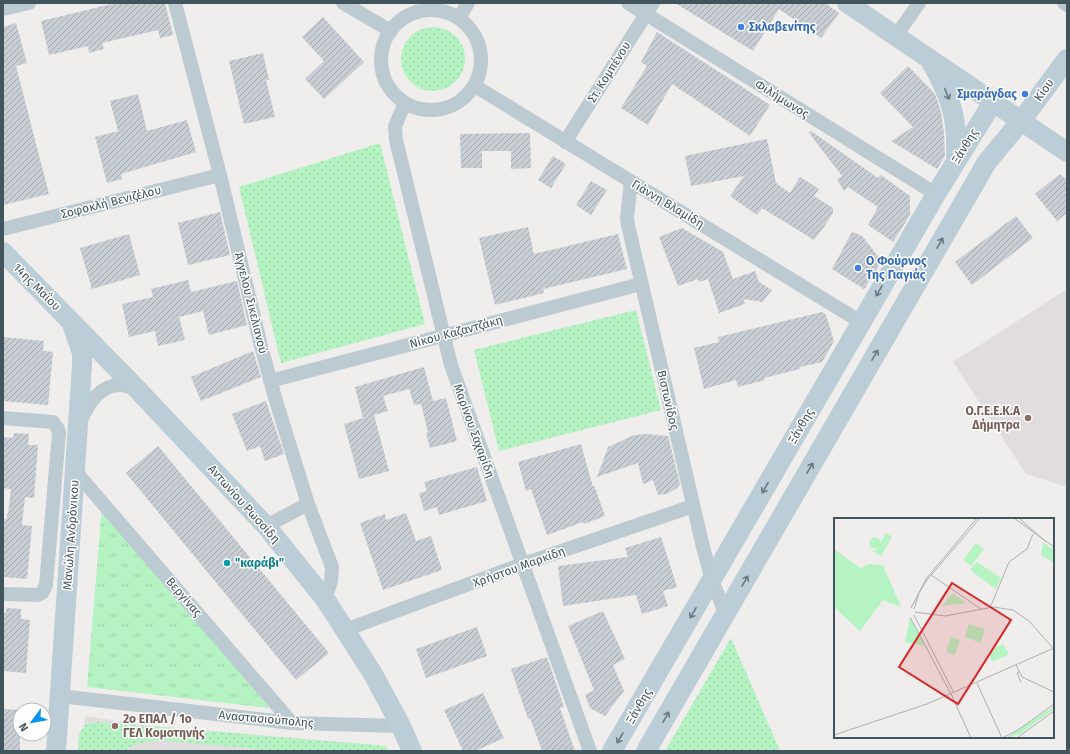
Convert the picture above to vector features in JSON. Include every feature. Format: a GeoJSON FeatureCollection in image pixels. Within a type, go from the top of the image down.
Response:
{"type":"FeatureCollection","features":[{"type":"Feature","properties":{"kind":"main road"},"geometry":{"type":"LineString","coordinates":[[847,3],[1067,152]]}},
{"type":"Feature","properties":{"kind":"main road"},"geometry":{"type":"LineString","coordinates":[[929,59],[948,94],[955,119],[956,161]]}},
{"type":"Feature","properties":{"kind":"main road","name":"Κίου"},"geometry":{"type":"LineString","coordinates":[[1022,121],[1067,59]]}},
{"type":"Feature","properties":{"kind":"main road","name":"Ξάνθης"},"geometry":{"type":"LineString","coordinates":[[612,751],[936,194],[993,102]]}},
{"type":"Feature","properties":{"kind":"main road"},"geometry":{"type":"LineString","coordinates":[[646,751],[987,162],[1022,121]]}},
{"type":"Feature","properties":{"kind":"main road","name":"14ης Μαΐου"},"geometry":{"type":"LineString","coordinates":[[3,252],[10,264],[71,321]]}},
{"type":"Feature","properties":{"kind":"main road","name":"Αντωνίου Ρωσσίδη"},"geometry":{"type":"LineString","coordinates":[[71,321],[266,526],[325,599],[373,674],[401,726],[412,751]]}},
{"type":"Feature","properties":{"kind":"main road","name":"Μανώλη Ανδρόνικου"},"geometry":{"type":"LineString","coordinates":[[56,751],[82,353],[71,321]]}},
{"type":"Feature","properties":{"kind":"street"},"geometry":{"type":"LineString","coordinates":[[3,9],[28,3]]}},
{"type":"Feature","properties":{"kind":"street","name":"Άγγελου Σικελιανού"},"geometry":{"type":"LineString","coordinates":[[175,3],[220,175],[270,381],[308,504],[332,567],[331,581],[325,599]]}},
{"type":"Feature","properties":{"kind":"street"},"geometry":{"type":"LineString","coordinates":[[343,3],[391,31]]}},
{"type":"Feature","properties":{"kind":"street"},"geometry":{"type":"LineString","coordinates":[[459,18],[468,3]]}},
{"type":"Feature","properties":{"kind":"street","name":"Φιλήμωνος"},"geometry":{"type":"LineString","coordinates":[[628,3],[649,8],[936,194]]}},
{"type":"Feature","properties":{"kind":"street"},"geometry":{"type":"LineString","coordinates":[[896,36],[919,3]]}},
{"type":"Feature","properties":{"kind":"street","name":"Στ. Κομπένου"},"geometry":{"type":"LineString","coordinates":[[565,142],[649,8]]}},
{"type":"Feature","properties":{"kind":"street"},"geometry":{"type":"LineString","coordinates":[[438,10],[459,18],[467,24],[473,32],[481,49],[481,68],[475,86],[467,97],[456,105],[444,109],[431,111],[417,109],[405,103],[398,98],[387,84],[382,67],[382,50],[391,31],[396,24],[415,12],[438,10]]}},
{"type":"Feature","properties":{"kind":"street","name":"Γιάννη Βλαμίδη"},"geometry":{"type":"LineString","coordinates":[[475,86],[861,322]]}},
{"type":"Feature","properties":{"kind":"street","name":"Μαρίνου Σαχαρίδη"},"geometry":{"type":"LineString","coordinates":[[405,103],[395,126],[395,136],[443,336],[454,374],[590,751]]}},
{"type":"Feature","properties":{"kind":"street","name":"Σοφοκλή Βενιζέλου"},"geometry":{"type":"LineString","coordinates":[[3,229],[220,175]]}},
{"type":"Feature","properties":{"kind":"street","name":"Βιστωνίδος"},"geometry":{"type":"LineString","coordinates":[[631,182],[627,218],[628,225],[703,547],[712,580],[726,615]]}},
{"type":"Feature","properties":{"kind":"street","name":"Νίκου Καζαντζάκη"},"geometry":{"type":"LineString","coordinates":[[270,381],[641,284]]}},
{"type":"Feature","properties":{"kind":"street"},"geometry":{"type":"LineString","coordinates":[[78,426],[87,406],[102,391],[112,386],[122,385],[137,389]]}},
{"type":"Feature","properties":{"kind":"street"},"geometry":{"type":"LineString","coordinates":[[3,418],[53,422],[58,429],[52,516],[44,590],[38,596],[3,594]]}},
{"type":"Feature","properties":{"kind":"street","name":"Βεργίνας"},"geometry":{"type":"LineString","coordinates":[[75,471],[292,723]]}},
{"type":"Feature","properties":{"kind":"street"},"geometry":{"type":"LineString","coordinates":[[266,526],[308,504]]}},
{"type":"Feature","properties":{"kind":"street","name":"Χρήστου Μαρκίδη"},"geometry":{"type":"LineString","coordinates":[[345,630],[523,564],[693,506]]}},
{"type":"Feature","properties":{"kind":"street"},"geometry":{"type":"LineString","coordinates":[[52,516],[72,517]]}},
{"type":"Feature","properties":{"kind":"street","name":"Αναστασιούπολης"},"geometry":{"type":"LineString","coordinates":[[60,696],[292,723],[401,726]]}},
{"type":"Feature","properties":{"kind":"shaded area","name":"Ο.Γ.Ε.Ε.Κ.Α Δήμητρα"},"geometry":{"type":"Polygon","coordinates":[[[1067,289],[1067,487],[1026,474],[953,362],[1067,289]]]}},
{"type":"Feature","properties":{"kind":"shaded area","name":"2ο ΕΠΑΛ / 1ο ΓΕΛ Κομοτηνής"},"geometry":{"type":"Polygon","coordinates":[[[85,716],[142,725],[385,746],[390,751],[78,751],[79,734],[84,727],[85,716]]]}},
{"type":"Feature","properties":{"kind":"green space"},"geometry":{"type":"Polygon","coordinates":[[[433,27],[445,29],[456,36],[463,47],[465,59],[463,71],[456,82],[445,89],[433,91],[421,89],[410,82],[403,71],[401,59],[403,47],[410,36],[421,29],[433,27]]]}},
{"type":"Feature","properties":{"kind":"green space"},"geometry":{"type":"Polygon","coordinates":[[[380,143],[425,324],[281,363],[239,187],[380,143]]]}},
{"type":"Feature","properties":{"kind":"green space"},"geometry":{"type":"Polygon","coordinates":[[[636,310],[661,410],[499,451],[474,350],[636,310]]]}},
{"type":"Feature","properties":{"kind":"green space"},"geometry":{"type":"Polygon","coordinates":[[[102,506],[269,708],[87,687],[102,506]]]}},
{"type":"Feature","properties":{"kind":"green space"},"geometry":{"type":"Polygon","coordinates":[[[731,638],[780,751],[665,751],[731,638]]]}},
{"type":"Feature","properties":{"kind":"green space","name":"2ο ΕΠΑΛ / 1ο ΓΕΛ Κομοτηνής"},"geometry":{"type":"Polygon","coordinates":[[[98,722],[376,745],[385,746],[390,751],[277,751],[152,741],[137,744],[123,751],[78,751],[79,734],[86,724],[98,722]]]}},
{"type":"Feature","properties":{"kind":"building"},"geometry":{"type":"Polygon","coordinates":[[[116,3],[165,3],[173,35],[160,38],[158,30],[102,43],[104,49],[89,53],[88,46],[49,55],[41,21],[116,3]]]}},
{"type":"Feature","properties":{"kind":"building","name":"Σκλαβενίτης"},"geometry":{"type":"Polygon","coordinates":[[[675,3],[825,3],[839,13],[821,38],[779,9],[753,51],[675,3]]]}},
{"type":"Feature","properties":{"kind":"building"},"geometry":{"type":"Polygon","coordinates":[[[323,17],[364,62],[324,99],[305,79],[324,61],[302,37],[323,17]]]}},
{"type":"Feature","properties":{"kind":"building"},"geometry":{"type":"Polygon","coordinates":[[[16,23],[27,63],[16,66],[49,194],[3,205],[3,27],[16,23]]]}},
{"type":"Feature","properties":{"kind":"building"},"geometry":{"type":"Polygon","coordinates":[[[657,32],[770,105],[750,136],[672,84],[648,125],[621,108],[647,66],[641,62],[657,32]]]}},
{"type":"Feature","properties":{"kind":"building"},"geometry":{"type":"Polygon","coordinates":[[[263,53],[269,80],[266,80],[275,117],[244,124],[229,61],[263,53]]]}},
{"type":"Feature","properties":{"kind":"building"},"geometry":{"type":"Polygon","coordinates":[[[908,66],[935,94],[941,112],[945,156],[937,169],[891,141],[913,127],[880,93],[908,66]]]}},
{"type":"Feature","properties":{"kind":"building"},"geometry":{"type":"Polygon","coordinates":[[[138,94],[147,131],[187,120],[196,152],[121,174],[122,179],[107,183],[95,137],[118,131],[110,101],[138,94]]]}},
{"type":"Feature","properties":{"kind":"building"},"geometry":{"type":"Polygon","coordinates":[[[811,131],[878,178],[881,175],[910,196],[910,215],[893,242],[868,225],[878,207],[848,187],[844,191],[837,179],[842,176],[809,133],[811,131]]]}},
{"type":"Feature","properties":{"kind":"building"},"geometry":{"type":"Polygon","coordinates":[[[530,133],[531,168],[511,169],[511,151],[482,151],[482,168],[461,168],[460,134],[530,133]]]}},
{"type":"Feature","properties":{"kind":"building"},"geometry":{"type":"Polygon","coordinates":[[[767,139],[776,183],[790,193],[800,177],[819,189],[814,196],[833,208],[833,213],[814,240],[762,208],[757,215],[730,196],[744,176],[691,186],[685,156],[767,139]]]}},
{"type":"Feature","properties":{"kind":"building"},"geometry":{"type":"Polygon","coordinates":[[[553,156],[566,164],[551,188],[538,180],[553,156]]]}},
{"type":"Feature","properties":{"kind":"building"},"geometry":{"type":"Polygon","coordinates":[[[1060,174],[1067,180],[1067,213],[1057,221],[1035,194],[1060,174]]]}},
{"type":"Feature","properties":{"kind":"building"},"geometry":{"type":"Polygon","coordinates":[[[591,181],[607,190],[591,215],[576,205],[591,181]]]}},
{"type":"Feature","properties":{"kind":"building"},"geometry":{"type":"Polygon","coordinates":[[[220,212],[230,255],[188,265],[178,223],[220,212]]]}},
{"type":"Feature","properties":{"kind":"building"},"geometry":{"type":"Polygon","coordinates":[[[1016,216],[1033,238],[972,285],[955,262],[1016,216]]]}},
{"type":"Feature","properties":{"kind":"building"},"geometry":{"type":"Polygon","coordinates":[[[528,227],[534,254],[618,234],[627,269],[543,289],[544,293],[495,305],[479,238],[528,227]]]}},
{"type":"Feature","properties":{"kind":"building"},"geometry":{"type":"Polygon","coordinates":[[[682,228],[723,252],[733,279],[755,271],[759,282],[772,290],[762,302],[743,299],[745,304],[719,313],[708,279],[699,282],[698,279],[678,286],[659,237],[682,228]]]}},
{"type":"Feature","properties":{"kind":"building"},"geometry":{"type":"Polygon","coordinates":[[[852,232],[862,236],[882,261],[864,289],[832,269],[852,232]]]}},
{"type":"Feature","properties":{"kind":"building"},"geometry":{"type":"Polygon","coordinates":[[[129,234],[140,275],[92,289],[80,248],[129,234]]]}},
{"type":"Feature","properties":{"kind":"building"},"geometry":{"type":"Polygon","coordinates":[[[188,280],[191,292],[237,281],[247,325],[209,335],[203,311],[179,317],[185,340],[158,346],[155,331],[129,337],[122,304],[153,297],[151,289],[188,280]]]}},
{"type":"Feature","properties":{"kind":"building"},"geometry":{"type":"Polygon","coordinates":[[[822,312],[826,315],[834,341],[822,362],[800,367],[800,369],[764,378],[765,380],[738,387],[736,380],[704,389],[694,348],[719,342],[718,337],[822,312]]]}},
{"type":"Feature","properties":{"kind":"building"},"geometry":{"type":"Polygon","coordinates":[[[3,337],[44,341],[43,351],[53,352],[48,405],[3,401],[3,337]]]}},
{"type":"Feature","properties":{"kind":"building"},"geometry":{"type":"Polygon","coordinates":[[[253,351],[261,377],[201,401],[191,377],[253,351]]]}},
{"type":"Feature","properties":{"kind":"building"},"geometry":{"type":"Polygon","coordinates":[[[424,367],[433,401],[446,398],[457,441],[430,448],[426,433],[428,432],[421,404],[414,405],[409,389],[383,396],[388,411],[374,415],[389,471],[359,479],[344,424],[363,418],[355,387],[424,367]]]}},
{"type":"Feature","properties":{"kind":"building"},"geometry":{"type":"Polygon","coordinates":[[[266,401],[284,454],[265,461],[260,446],[247,451],[232,414],[266,401]]]}},
{"type":"Feature","properties":{"kind":"building"},"geometry":{"type":"Polygon","coordinates":[[[14,433],[29,434],[28,445],[38,445],[34,498],[25,497],[22,525],[32,526],[27,579],[4,577],[3,519],[7,519],[11,489],[3,488],[3,437],[13,438],[14,433]]]}},
{"type":"Feature","properties":{"kind":"building"},"geometry":{"type":"Polygon","coordinates":[[[647,434],[668,436],[680,484],[677,488],[667,494],[658,495],[653,480],[643,484],[638,463],[597,477],[608,447],[634,435],[647,434]]]}},
{"type":"Feature","properties":{"kind":"building"},"geometry":{"type":"Polygon","coordinates":[[[581,444],[593,487],[594,485],[605,516],[547,535],[531,489],[526,491],[518,462],[581,444]]]}},
{"type":"Feature","properties":{"kind":"building","name":"\"καράβι\""},"geometry":{"type":"Polygon","coordinates":[[[158,446],[329,653],[296,680],[126,473],[158,446]]]}},
{"type":"Feature","properties":{"kind":"building"},"geometry":{"type":"Polygon","coordinates":[[[477,467],[487,501],[439,515],[437,507],[424,511],[419,493],[427,491],[424,482],[477,467]]]}},
{"type":"Feature","properties":{"kind":"building"},"geometry":{"type":"Polygon","coordinates":[[[406,513],[416,541],[431,536],[442,570],[383,590],[360,523],[385,514],[386,520],[406,513]]]}},
{"type":"Feature","properties":{"kind":"building"},"geometry":{"type":"Polygon","coordinates":[[[661,537],[677,587],[663,591],[668,606],[642,614],[636,595],[563,606],[558,566],[628,557],[625,548],[661,537]]]}},
{"type":"Feature","properties":{"kind":"building"},"geometry":{"type":"Polygon","coordinates":[[[6,608],[21,609],[21,619],[30,620],[26,673],[3,671],[3,613],[6,613],[6,608]]]}},
{"type":"Feature","properties":{"kind":"building"},"geometry":{"type":"Polygon","coordinates":[[[603,611],[625,659],[613,665],[624,691],[605,716],[590,708],[585,695],[594,690],[568,626],[603,611]]]}},
{"type":"Feature","properties":{"kind":"building"},"geometry":{"type":"Polygon","coordinates":[[[477,627],[487,656],[426,678],[416,649],[477,627]]]}},
{"type":"Feature","properties":{"kind":"building"},"geometry":{"type":"Polygon","coordinates":[[[547,657],[564,707],[560,708],[575,751],[542,751],[530,718],[528,719],[511,669],[547,657]]]}},
{"type":"Feature","properties":{"kind":"building"},"geometry":{"type":"Polygon","coordinates":[[[483,693],[504,738],[475,751],[463,751],[444,710],[483,693]]]}},
{"type":"Feature","properties":{"kind":"building"},"geometry":{"type":"Polygon","coordinates":[[[3,709],[12,710],[12,742],[20,742],[20,751],[3,751],[3,709]]]}},
{"type":"Feature","properties":{"kind":"place","name":"Σκλαβενίτης"},"geometry":{"type":"Point","coordinates":[741,27]}},
{"type":"Feature","properties":{"kind":"place","name":"Σμαράγδας"},"geometry":{"type":"Point","coordinates":[1025,94]}},
{"type":"Feature","properties":{"kind":"place","name":"Ο Φούρνος Της Γιαγιάς"},"geometry":{"type":"Point","coordinates":[858,268]}},
{"type":"Feature","properties":{"kind":"place","name":"Ο.Γ.Ε.Ε.Κ.Α Δήμητρα"},"geometry":{"type":"Point","coordinates":[1028,418]}},
{"type":"Feature","properties":{"kind":"place","name":"\"καράβι\""},"geometry":{"type":"Point","coordinates":[227,563]}},
{"type":"Feature","properties":{"kind":"place","name":"2ο ΕΠΑΛ / 1ο ΓΕΛ Κομοτηνής"},"geometry":{"type":"Point","coordinates":[115,726]}}]}
